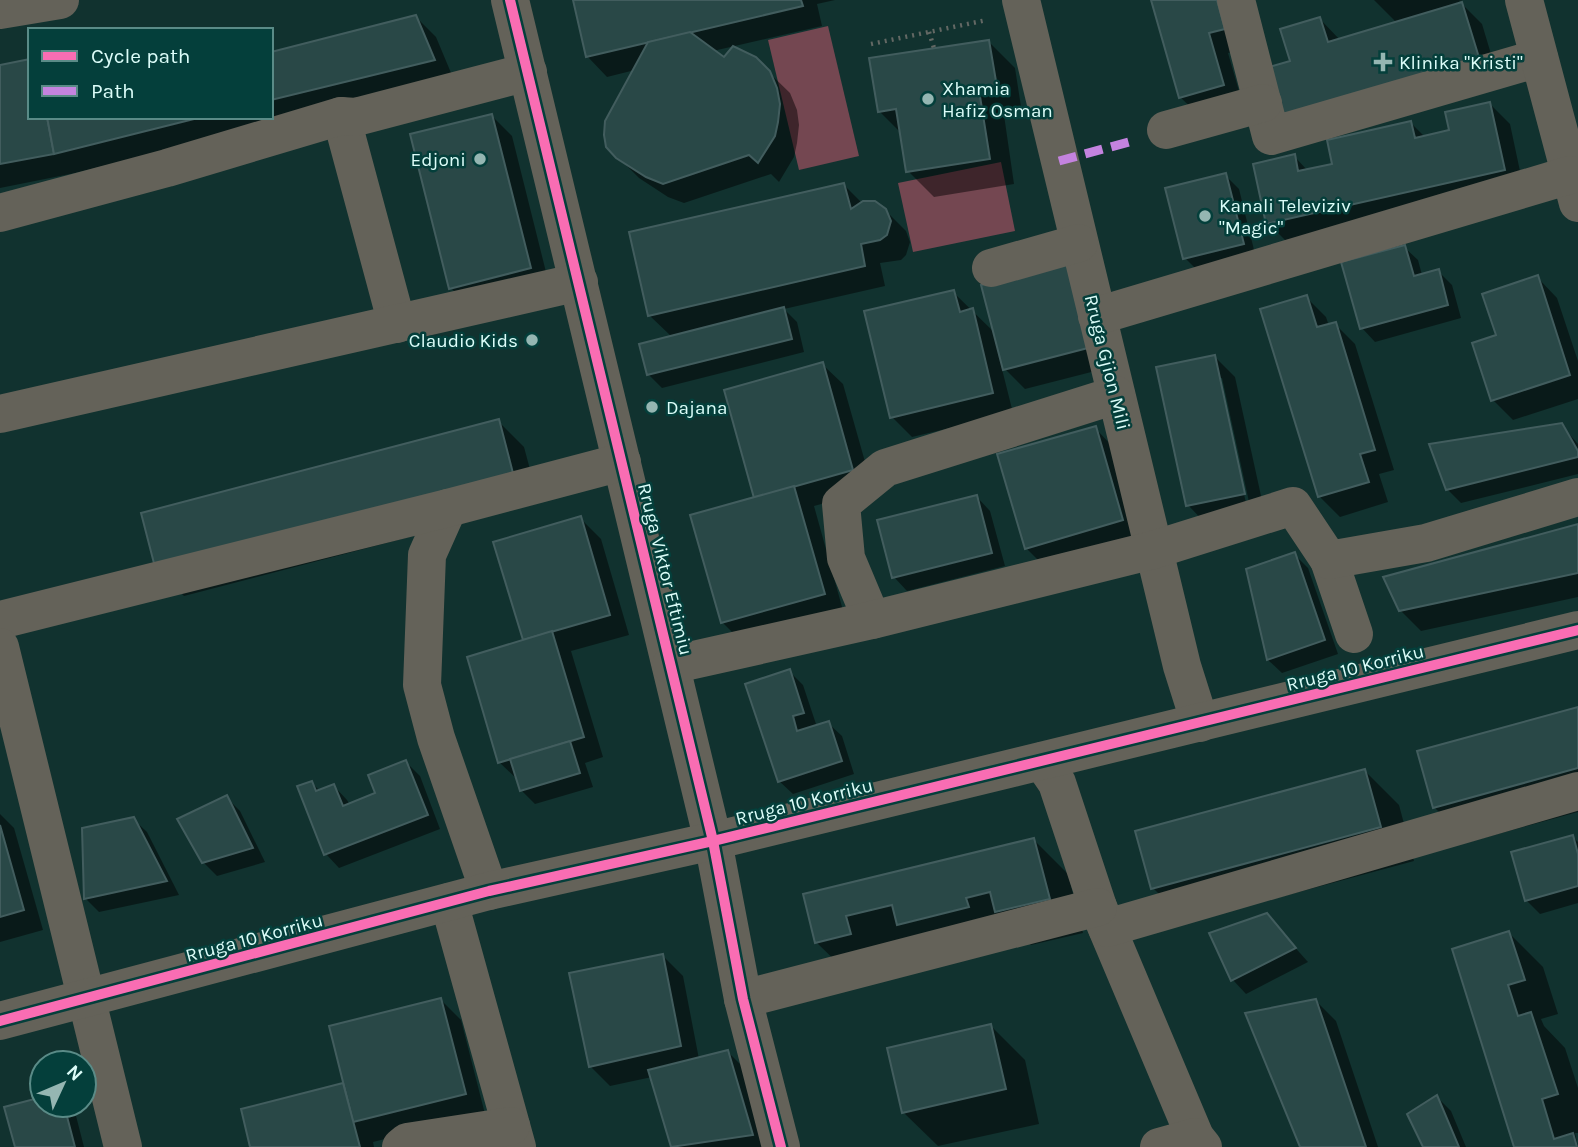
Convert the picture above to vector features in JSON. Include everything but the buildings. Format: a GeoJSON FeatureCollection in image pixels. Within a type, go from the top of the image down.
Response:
{"type":"FeatureCollection","features":[{"type":"Feature","properties":{"kind":"street"},"geometry":{"type":"LineString","coordinates":[[0,10],[60,0]]}},
{"type":"Feature","properties":{"kind":"street","name":"Rruga Viktor Eftimiu"},"geometry":{"type":"LineString","coordinates":[[510,0],[713,841],[743,999],[780,1147]]}},
{"type":"Feature","properties":{"kind":"street"},"geometry":{"type":"LineString","coordinates":[[1236,0],[1271,136],[1539,58]]}},
{"type":"Feature","properties":{"kind":"street"},"geometry":{"type":"LineString","coordinates":[[1097,316],[1574,189],[1524,0]]}},
{"type":"Feature","properties":{"kind":"street","name":"Rruga Gjion Mili"},"geometry":{"type":"LineString","coordinates":[[1022,6],[1153,550],[1182,666],[1200,723]]}},
{"type":"Feature","properties":{"kind":"street"},"geometry":{"type":"LineString","coordinates":[[0,212],[167,168],[341,116],[356,117],[528,72]]}},
{"type":"Feature","properties":{"kind":"street"},"geometry":{"type":"LineString","coordinates":[[1166,130],[1263,103]]}},
{"type":"Feature","properties":{"kind":"street"},"geometry":{"type":"LineString","coordinates":[[341,116],[397,324]]}},
{"type":"Feature","properties":{"kind":"street"},"geometry":{"type":"LineString","coordinates":[[991,268],[1079,243]]}},
{"type":"Feature","properties":{"kind":"street"},"geometry":{"type":"LineString","coordinates":[[0,414],[579,282]]}},
{"type":"Feature","properties":{"kind":"street"},"geometry":{"type":"LineString","coordinates":[[872,620],[846,558],[841,504],[885,468],[1116,395]]}},
{"type":"Feature","properties":{"kind":"street"},"geometry":{"type":"LineString","coordinates":[[0,620],[622,462]]}},
{"type":"Feature","properties":{"kind":"street"},"geometry":{"type":"LineString","coordinates":[[1329,560],[1426,543],[1578,497]]}},
{"type":"Feature","properties":{"kind":"street"},"geometry":{"type":"LineString","coordinates":[[671,665],[872,620],[1153,550],[1293,506],[1329,560],[1354,634]]}},
{"type":"Feature","properties":{"kind":"street"},"geometry":{"type":"LineString","coordinates":[[448,508],[427,555],[422,685],[436,738],[489,891]]}},
{"type":"Feature","properties":{"kind":"street","name":"Rruga 10 Korriku"},"geometry":{"type":"LineString","coordinates":[[0,1021],[489,891],[713,841],[1578,630]]}},
{"type":"Feature","properties":{"kind":"street"},"geometry":{"type":"LineString","coordinates":[[0,648],[122,1147]]}},
{"type":"Feature","properties":{"kind":"street"},"geometry":{"type":"LineString","coordinates":[[1042,761],[1057,783],[1102,918],[1199,1142],[1159,1147]]}},
{"type":"Feature","properties":{"kind":"street"},"geometry":{"type":"LineString","coordinates":[[743,999],[1102,918],[1578,791]]}},
{"type":"Feature","properties":{"kind":"street"},"geometry":{"type":"LineString","coordinates":[[401,1147],[407,1142],[514,1136],[449,902]]}},
{"type":"Feature","properties":{"kind":"path"},"geometry":{"type":"LineString","coordinates":[[871,44],[929,32],[1022,6]]}},
{"type":"Feature","properties":{"kind":"path"},"geometry":{"type":"LineString","coordinates":[[929,32],[934,48]]}},
{"type":"Feature","properties":{"kind":"shaded area"},"geometry":{"type":"Polygon","coordinates":[[[828,26],[859,156],[799,170],[768,40],[828,26]]]}},
{"type":"Feature","properties":{"kind":"shaded area"},"geometry":{"type":"Polygon","coordinates":[[[1001,162],[1015,231],[913,252],[898,183],[1001,162]]]}},
{"type":"Feature","properties":{"kind":"marked path"},"geometry":{"type":"LineString","coordinates":[[1059,161],[1129,142]]}},
{"type":"Feature","properties":{"kind":"cycle path"},"geometry":{"type":"LineString","coordinates":[[510,0],[713,841],[743,999],[781,1147]]}},
{"type":"Feature","properties":{"kind":"cycle path"},"geometry":{"type":"LineString","coordinates":[[0,1021],[489,891],[713,841],[1578,630]]}},
{"type":"Feature","properties":{"kind":"place","name":"Klinika \"Kristi\""},"geometry":{"type":"Point","coordinates":[1383,62]}},
{"type":"Feature","properties":{"kind":"place","name":"Xhamia Hafiz Osman"},"geometry":{"type":"Point","coordinates":[928,99]}},
{"type":"Feature","properties":{"kind":"place","name":"Edjoni"},"geometry":{"type":"Point","coordinates":[480,159]}},
{"type":"Feature","properties":{"kind":"place","name":"Kanali Televiziv \"Magic\""},"geometry":{"type":"Point","coordinates":[1205,216]}},
{"type":"Feature","properties":{"kind":"place","name":"Claudio Kids"},"geometry":{"type":"Point","coordinates":[532,340]}},
{"type":"Feature","properties":{"kind":"place","name":"Dajana"},"geometry":{"type":"Point","coordinates":[652,407]}}]}
